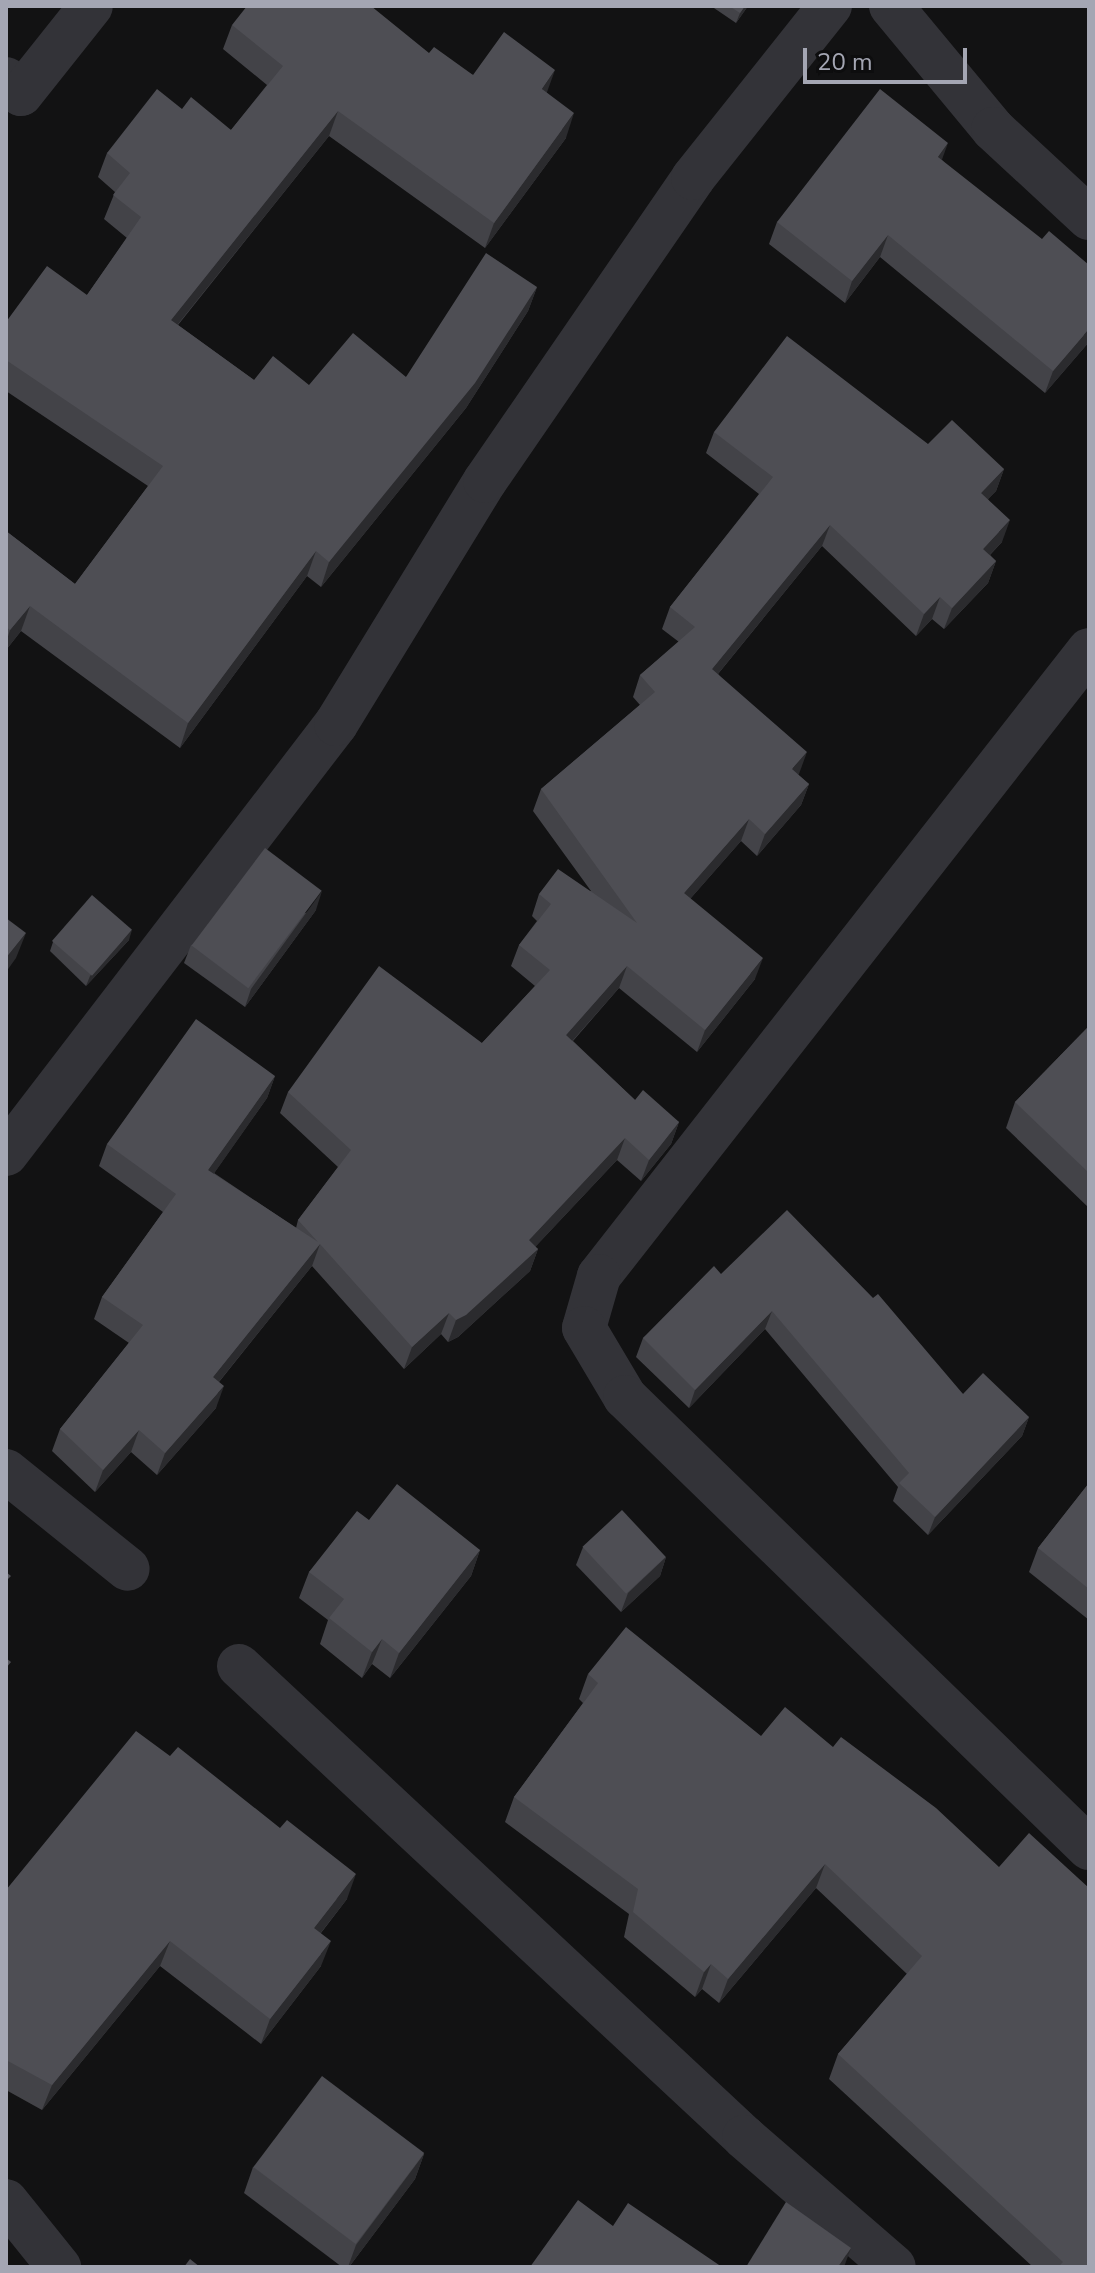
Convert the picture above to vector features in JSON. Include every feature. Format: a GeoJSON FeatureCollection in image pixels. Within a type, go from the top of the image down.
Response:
{"type":"FeatureCollection","features":[{"type":"Feature","properties":{"kind":"street"},"geometry":{"type":"LineString","coordinates":[[11,96],[91,6]]}},
{"type":"Feature","properties":{"kind":"street"},"geometry":{"type":"LineString","coordinates":[[6,1154],[336,724],[485,481],[684,191],[830,6]]}},
{"type":"Feature","properties":{"kind":"street"},"geometry":{"type":"LineString","coordinates":[[891,6],[993,129],[1089,218]]}},
{"type":"Feature","properties":{"kind":"street"},"geometry":{"type":"LineString","coordinates":[[1089,650],[599,1276],[593,1347],[1089,1848]]}},
{"type":"Feature","properties":{"kind":"street"},"geometry":{"type":"LineString","coordinates":[[6,1471],[128,1569]]}},
{"type":"Feature","properties":{"kind":"street"},"geometry":{"type":"LineString","coordinates":[[239,1666],[744,2137],[894,2267]]}},
{"type":"Feature","properties":{"kind":"street"},"geometry":{"type":"LineString","coordinates":[[6,2201],[59,2267]]}},
{"type":"Feature","properties":{"kind":"building"},"geometry":{"type":"Polygon","coordinates":[[[247,6],[371,6],[429,53],[434,47],[473,75],[504,32],[555,70],[542,89],[574,113],[494,223],[338,111],[171,320],[254,380],[273,356],[309,385],[353,333],[406,377],[486,253],[537,287],[475,383],[329,562],[316,551],[188,723],[30,606],[10,630],[6,627],[6,531],[75,584],[163,466],[6,360],[6,322],[47,266],[87,295],[141,217],[113,195],[130,173],[107,153],[157,89],[182,109],[191,97],[231,130],[283,66],[232,25],[247,6]]]}},
{"type":"Feature","properties":{"kind":"building"},"geometry":{"type":"Polygon","coordinates":[[[729,6],[745,6],[740,13],[729,6]]]}},
{"type":"Feature","properties":{"kind":"building"},"geometry":{"type":"Polygon","coordinates":[[[880,89],[948,143],[938,157],[1042,239],[1049,231],[1089,265],[1089,329],[1053,371],[888,235],[852,281],[777,222],[880,89]]]}},
{"type":"Feature","properties":{"kind":"building"},"geometry":{"type":"Polygon","coordinates":[[[787,336],[928,444],[952,420],[1004,469],[981,493],[1010,520],[983,549],[996,561],[952,608],[940,597],[924,614],[830,525],[712,669],[807,752],[792,769],[809,784],[765,834],[749,819],[684,893],[763,958],[705,1030],[627,966],[566,1035],[635,1100],[643,1090],[679,1122],[649,1160],[625,1138],[529,1240],[538,1249],[466,1315],[456,1320],[449,1313],[412,1347],[320,1244],[213,1377],[224,1386],[165,1453],[139,1430],[103,1470],[60,1429],[143,1325],[102,1297],[176,1194],[107,1144],[196,1019],[275,1076],[208,1170],[318,1242],[298,1220],[351,1150],[288,1092],[379,966],[482,1043],[550,970],[519,945],[551,904],[539,894],[558,869],[637,923],[541,789],[655,692],[640,675],[695,627],[670,607],[773,477],[714,432],[787,336]]]}},
{"type":"Feature","properties":{"kind":"building"},"geometry":{"type":"Polygon","coordinates":[[[265,848],[322,891],[248,988],[192,945],[265,848]]]}},
{"type":"Feature","properties":{"kind":"building"},"geometry":{"type":"Polygon","coordinates":[[[92,895],[132,930],[92,976],[52,941],[92,895]]]}},
{"type":"Feature","properties":{"kind":"building"},"geometry":{"type":"Polygon","coordinates":[[[6,918],[26,933],[6,958],[6,918]]]}},
{"type":"Feature","properties":{"kind":"building"},"geometry":{"type":"Polygon","coordinates":[[[1089,1026],[1089,1173],[1015,1102],[1089,1026]]]}},
{"type":"Feature","properties":{"kind":"building"},"geometry":{"type":"Polygon","coordinates":[[[787,1210],[873,1298],[878,1294],[963,1394],[983,1373],[1029,1417],[935,1517],[899,1483],[909,1473],[772,1311],[695,1390],[643,1338],[714,1266],[721,1274],[787,1210]]]}},
{"type":"Feature","properties":{"kind":"building"},"geometry":{"type":"Polygon","coordinates":[[[1089,1483],[1089,1589],[1038,1548],[1089,1483]]]}},
{"type":"Feature","properties":{"kind":"building"},"geometry":{"type":"Polygon","coordinates":[[[397,1484],[480,1550],[399,1653],[382,1639],[372,1652],[329,1618],[344,1599],[309,1572],[357,1511],[369,1520],[397,1484]]]}},
{"type":"Feature","properties":{"kind":"building"},"geometry":{"type":"Polygon","coordinates":[[[622,1510],[666,1557],[626,1594],[583,1547],[622,1510]]]}},
{"type":"Feature","properties":{"kind":"building"},"geometry":{"type":"Polygon","coordinates":[[[626,1627],[761,1736],[785,1707],[833,1747],[841,1737],[936,1808],[999,1867],[1029,1833],[1089,1888],[1089,2267],[1058,2267],[1063,2262],[838,2054],[922,1956],[825,1864],[728,1979],[711,1964],[704,1972],[633,1912],[638,1889],[514,1797],[598,1683],[588,1674],[626,1627]]]}},
{"type":"Feature","properties":{"kind":"building"},"geometry":{"type":"Polygon","coordinates":[[[136,1731],[170,1756],[178,1747],[280,1828],[287,1820],[356,1874],[314,1928],[331,1941],[270,2019],[170,1941],[52,2085],[6,2060],[6,1890],[136,1731]]]}},
{"type":"Feature","properties":{"kind":"building"},"geometry":{"type":"Polygon","coordinates":[[[322,2076],[424,2153],[356,2244],[253,2167],[322,2076]]]}},
{"type":"Feature","properties":{"kind":"building"},"geometry":{"type":"Polygon","coordinates":[[[578,2200],[613,2226],[628,2203],[722,2267],[530,2267],[578,2200]]]}},
{"type":"Feature","properties":{"kind":"building"},"geometry":{"type":"Polygon","coordinates":[[[786,2202],[851,2248],[838,2267],[746,2267],[786,2202]]]}},
{"type":"Feature","properties":{"kind":"building"},"geometry":{"type":"Polygon","coordinates":[[[190,2259],[200,2267],[184,2267],[190,2259]]]}}]}
